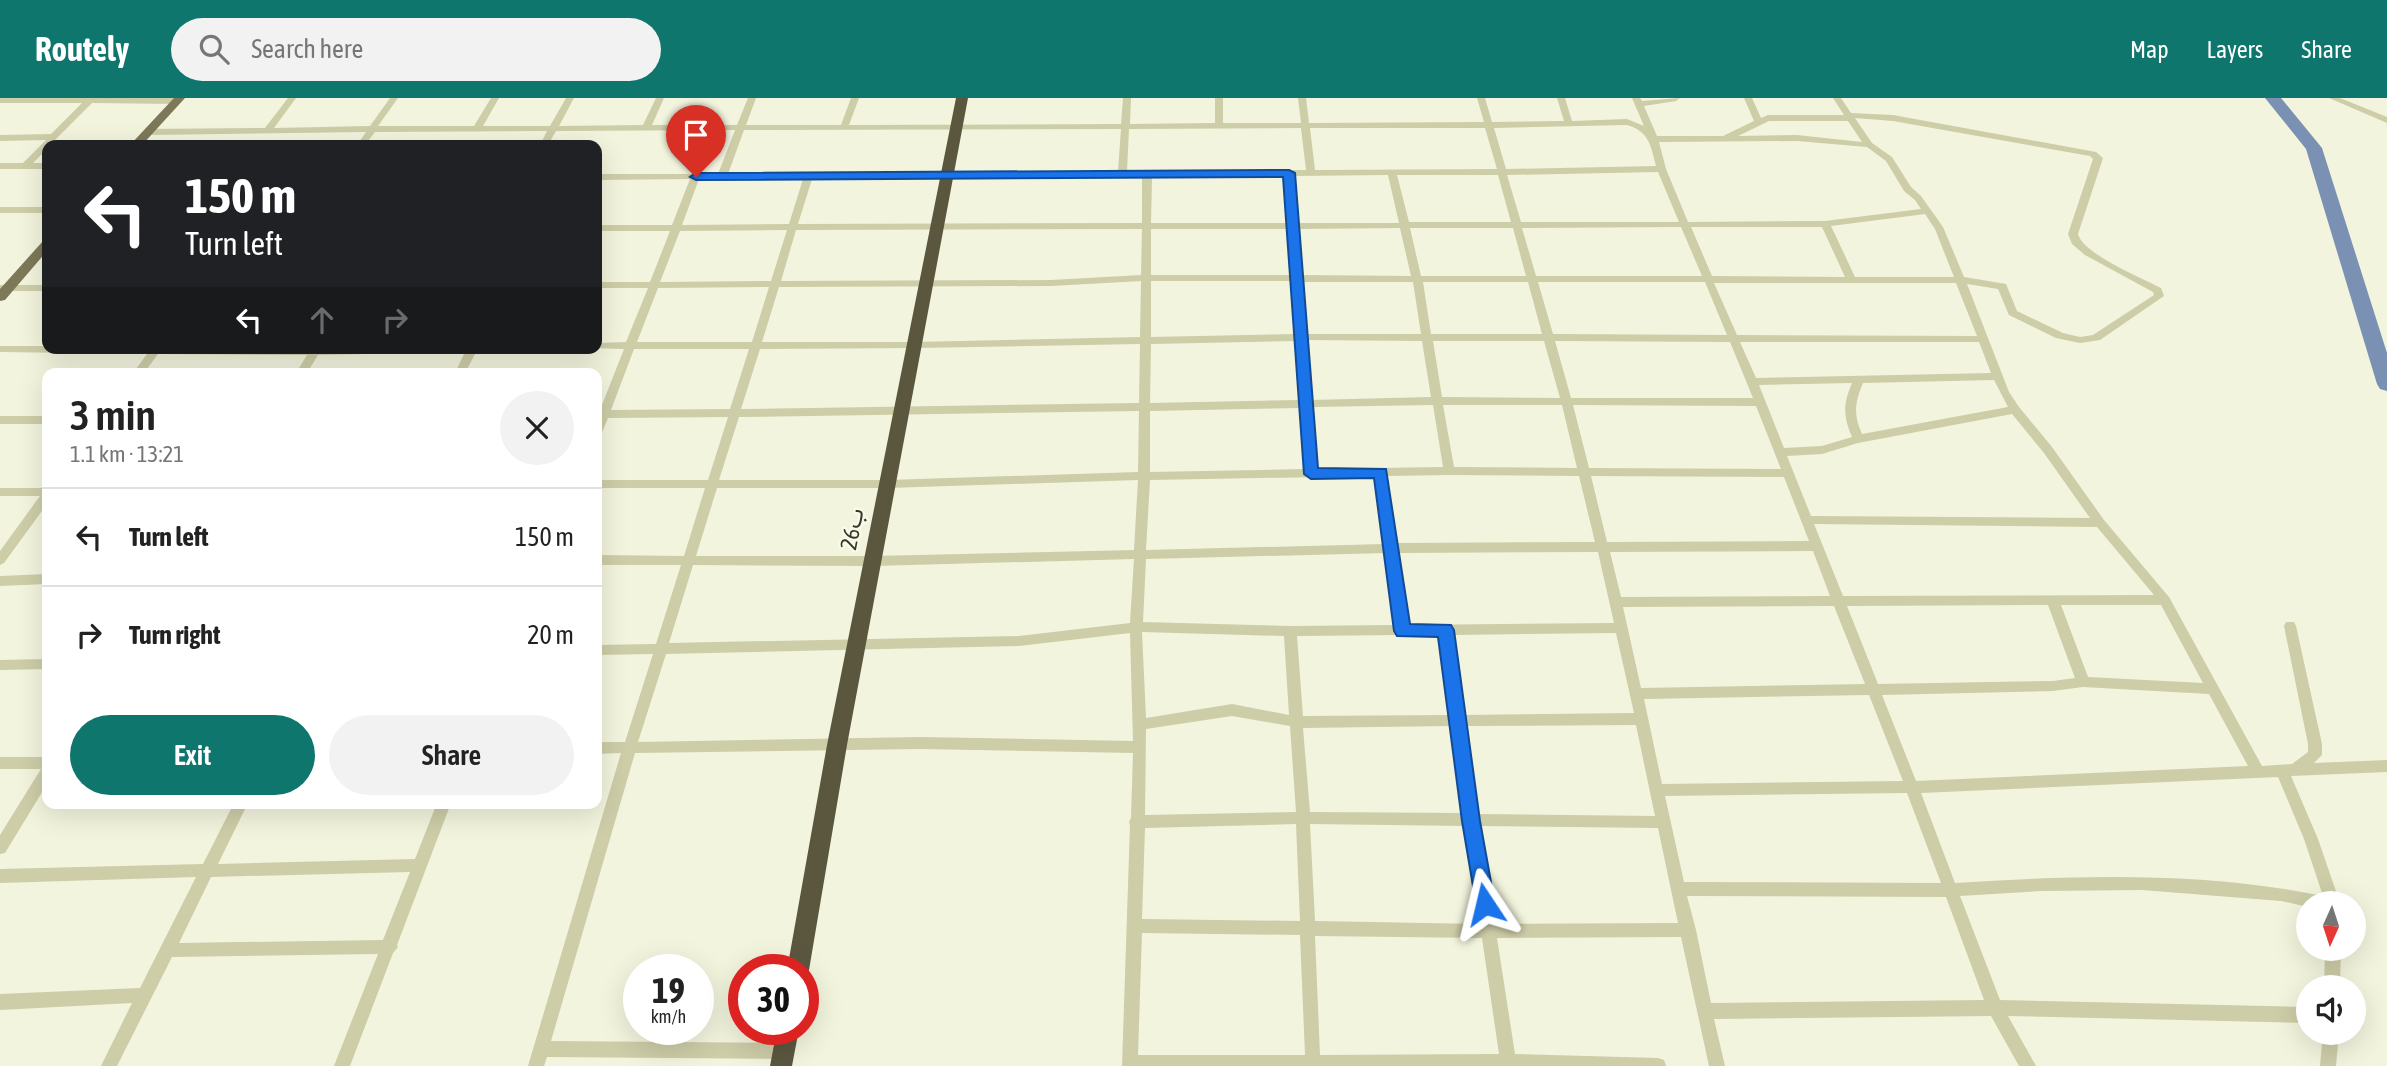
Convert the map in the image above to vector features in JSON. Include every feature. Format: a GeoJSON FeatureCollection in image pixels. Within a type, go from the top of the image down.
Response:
{"type":"FeatureCollection","features":[{"type":"Feature","properties":{"kind":"highway","name":"26ب"},"geometry":{"type":"LineString","coordinates":[[801,954],[837,745],[962,98]]}},
{"type":"Feature","properties":{"kind":"main road"},"geometry":{"type":"LineString","coordinates":[[141,140],[179,99]]}},
{"type":"Feature","properties":{"kind":"main road"},"geometry":{"type":"LineString","coordinates":[[3,291],[42,249]]}},
{"type":"Feature","properties":{"kind":"street"},"geometry":{"type":"LineString","coordinates":[[268,130],[292,98]]}},
{"type":"Feature","properties":{"kind":"street"},"geometry":{"type":"LineString","coordinates":[[364,140],[394,98]]}},
{"type":"Feature","properties":{"kind":"street"},"geometry":{"type":"LineString","coordinates":[[477,129],[495,98]]}},
{"type":"Feature","properties":{"kind":"street"},"geometry":{"type":"LineString","coordinates":[[547,140],[570,98]]}},
{"type":"Feature","properties":{"kind":"street"},"geometry":{"type":"LineString","coordinates":[[646,129],[660,98]]}},
{"type":"Feature","properties":{"kind":"street"},"geometry":{"type":"LineString","coordinates":[[722,176],[752,98]]}},
{"type":"Feature","properties":{"kind":"street"},"geometry":{"type":"LineString","coordinates":[[844,127],[855,98]]}},
{"type":"Feature","properties":{"kind":"street"},"geometry":{"type":"LineString","coordinates":[[1122,174],[1127,98]]}},
{"type":"Feature","properties":{"kind":"street"},"geometry":{"type":"LineString","coordinates":[[1219,98],[1219,126]]}},
{"type":"Feature","properties":{"kind":"street"},"geometry":{"type":"LineString","coordinates":[[1302,98],[1311,173]]}},
{"type":"Feature","properties":{"kind":"street"},"geometry":{"type":"LineString","coordinates":[[1481,98],[1567,403],[1616,602],[1717,1066]]}},
{"type":"Feature","properties":{"kind":"street"},"geometry":{"type":"LineString","coordinates":[[1561,98],[1569,124]]}},
{"type":"Feature","properties":{"kind":"street"},"geometry":{"type":"LineString","coordinates":[[1676,98],[1637,101],[1654,139],[1661,169],[1760,402],[1912,787],[1995,1007],[2028,1066]]}},
{"type":"Feature","properties":{"kind":"street"},"geometry":{"type":"LineString","coordinates":[[1748,98],[1759,121]]}},
{"type":"Feature","properties":{"kind":"street"},"geometry":{"type":"LineString","coordinates":[[1837,98],[1869,145],[1889,159],[1907,189],[1940,229],[1998,376],[2015,410],[2101,523],[2165,600],[2258,772]]}},
{"type":"Feature","properties":{"kind":"street"},"geometry":{"type":"LineString","coordinates":[[2333,98],[2387,120]]}},
{"type":"Feature","properties":{"kind":"street"},"geometry":{"type":"LineString","coordinates":[[51,140],[91,99]]}},
{"type":"Feature","properties":{"kind":"street"},"geometry":{"type":"LineString","coordinates":[[0,100],[179,99]]}},
{"type":"Feature","properties":{"kind":"street"},"geometry":{"type":"LineString","coordinates":[[602,285],[1051,283],[1145,278],[1962,280],[2002,286],[2013,313],[2060,336],[2080,340],[2096,338],[2159,296],[2157,290],[2088,253],[2075,242],[2073,234],[2098,158],[2093,154],[1893,118],[1849,116],[1768,118],[1722,140]]}},
{"type":"Feature","properties":{"kind":"street"},"geometry":{"type":"LineString","coordinates":[[148,132],[1627,122],[1637,125],[1654,139],[1797,138],[1869,145]]}},
{"type":"Feature","properties":{"kind":"street"},"geometry":{"type":"LineString","coordinates":[[0,138],[54,137]]}},
{"type":"Feature","properties":{"kind":"street"},"geometry":{"type":"LineString","coordinates":[[25,166],[42,149]]}},
{"type":"Feature","properties":{"kind":"street"},"geometry":{"type":"LineString","coordinates":[[0,166],[42,166]]}},
{"type":"Feature","properties":{"kind":"street"},"geometry":{"type":"LineString","coordinates":[[602,177],[1661,169]]}},
{"type":"Feature","properties":{"kind":"street"},"geometry":{"type":"LineString","coordinates":[[1289,173],[1311,474]]}},
{"type":"Feature","properties":{"kind":"street"},"geometry":{"type":"LineString","coordinates":[[1392,173],[1417,278],[1449,471]]}},
{"type":"Feature","properties":{"kind":"street"},"geometry":{"type":"LineString","coordinates":[[1147,174],[1144,476],[1136,627],[1140,747],[1130,1064],[1658,1066]]}},
{"type":"Feature","properties":{"kind":"street"},"geometry":{"type":"LineString","coordinates":[[536,1066],[630,747],[808,176]]}},
{"type":"Feature","properties":{"kind":"street"},"geometry":{"type":"LineString","coordinates":[[602,410],[632,345],[652,284],[696,177]]}},
{"type":"Feature","properties":{"kind":"street"},"geometry":{"type":"LineString","coordinates":[[0,210],[42,211]]}},
{"type":"Feature","properties":{"kind":"street"},"geometry":{"type":"LineString","coordinates":[[602,229],[1825,224],[1927,211]]}},
{"type":"Feature","properties":{"kind":"street"},"geometry":{"type":"LineString","coordinates":[[1825,224],[1852,281]]}},
{"type":"Feature","properties":{"kind":"street"},"geometry":{"type":"LineString","coordinates":[[3,291],[42,288]]}},
{"type":"Feature","properties":{"kind":"street"},"geometry":{"type":"LineString","coordinates":[[602,346],[914,345],[1301,337],[1984,339]]}},
{"type":"Feature","properties":{"kind":"street"},"geometry":{"type":"LineString","coordinates":[[0,349],[42,349]]}},
{"type":"Feature","properties":{"kind":"street"},"geometry":{"type":"LineString","coordinates":[[142,368],[153,354]]}},
{"type":"Feature","properties":{"kind":"street"},"geometry":{"type":"LineString","coordinates":[[1752,382],[1998,376]]}},
{"type":"Feature","properties":{"kind":"street"},"geometry":{"type":"LineString","coordinates":[[1858,439],[1847,408],[1859,380]]}},
{"type":"Feature","properties":{"kind":"street"},"geometry":{"type":"LineString","coordinates":[[602,414],[901,412],[1438,401],[1760,402]]}},
{"type":"Feature","properties":{"kind":"street"},"geometry":{"type":"LineString","coordinates":[[1779,452],[1822,450],[1858,439],[2015,410]]}},
{"type":"Feature","properties":{"kind":"street"},"geometry":{"type":"LineString","coordinates":[[0,420],[42,420]]}},
{"type":"Feature","properties":{"kind":"street"},"geometry":{"type":"LineString","coordinates":[[602,484],[888,484],[1449,471],[1786,473]]}},
{"type":"Feature","properties":{"kind":"street"},"geometry":{"type":"LineString","coordinates":[[1381,473],[1403,631]]}},
{"type":"Feature","properties":{"kind":"street"},"geometry":{"type":"LineString","coordinates":[[0,492],[42,494]]}},
{"type":"Feature","properties":{"kind":"street"},"geometry":{"type":"LineString","coordinates":[[0,560],[42,501]]}},
{"type":"Feature","properties":{"kind":"street"},"geometry":{"type":"LineString","coordinates":[[1805,520],[2101,523]]}},
{"type":"Feature","properties":{"kind":"street"},"geometry":{"type":"LineString","coordinates":[[602,560],[873,561],[1141,553],[1202,555],[1392,548],[1815,546]]}},
{"type":"Feature","properties":{"kind":"street"},"geometry":{"type":"LineString","coordinates":[[0,581],[42,579]]}},
{"type":"Feature","properties":{"kind":"street"},"geometry":{"type":"LineString","coordinates":[[1616,602],[2165,600]]}},
{"type":"Feature","properties":{"kind":"street"},"geometry":{"type":"LineString","coordinates":[[2053,601],[2083,682]]}},
{"type":"Feature","properties":{"kind":"street"},"geometry":{"type":"LineString","coordinates":[[2289,769],[2315,755],[2290,626]]}},
{"type":"Feature","properties":{"kind":"street"},"geometry":{"type":"LineString","coordinates":[[602,650],[1018,641],[1136,627],[1290,631],[1622,628]]}},
{"type":"Feature","properties":{"kind":"street"},"geometry":{"type":"LineString","coordinates":[[1446,630],[1471,821],[1509,1064]]}},
{"type":"Feature","properties":{"kind":"street"},"geometry":{"type":"LineString","coordinates":[[1290,631],[1303,818],[1313,1064]]}},
{"type":"Feature","properties":{"kind":"street"},"geometry":{"type":"LineString","coordinates":[[0,665],[42,664]]}},
{"type":"Feature","properties":{"kind":"street"},"geometry":{"type":"LineString","coordinates":[[1636,694],[2053,686],[2083,682],[2214,689]]}},
{"type":"Feature","properties":{"kind":"street"},"geometry":{"type":"LineString","coordinates":[[1139,725],[1232,710],[1297,722],[1640,719]]}},
{"type":"Feature","properties":{"kind":"street"},"geometry":{"type":"LineString","coordinates":[[602,748],[920,743],[1140,747]]}},
{"type":"Feature","properties":{"kind":"street"},"geometry":{"type":"LineString","coordinates":[[0,763],[42,763]]}},
{"type":"Feature","properties":{"kind":"street"},"geometry":{"type":"LineString","coordinates":[[1657,790],[1912,787],[2387,766]]}},
{"type":"Feature","properties":{"kind":"street"},"geometry":{"type":"LineString","coordinates":[[2289,769],[2329,891]]}},
{"type":"Feature","properties":{"kind":"street"},"geometry":{"type":"LineString","coordinates":[[0,848],[42,780]]}},
{"type":"Feature","properties":{"kind":"street"},"geometry":{"type":"LineString","coordinates":[[109,1066],[238,809]]}},
{"type":"Feature","properties":{"kind":"street"},"geometry":{"type":"LineString","coordinates":[[342,1066],[442,809]]}},
{"type":"Feature","properties":{"kind":"street"},"geometry":{"type":"LineString","coordinates":[[1136,822],[1303,818],[1665,822]]}},
{"type":"Feature","properties":{"kind":"street"},"geometry":{"type":"LineString","coordinates":[[0,876],[421,865]]}},
{"type":"Feature","properties":{"kind":"street"},"geometry":{"type":"LineString","coordinates":[[1679,889],[1951,890],[2040,884],[2143,883],[2296,897]]}},
{"type":"Feature","properties":{"kind":"street"},"geometry":{"type":"LineString","coordinates":[[1135,926],[1490,931],[1689,930]]}},
{"type":"Feature","properties":{"kind":"street"},"geometry":{"type":"LineString","coordinates":[[169,950],[390,947]]}},
{"type":"Feature","properties":{"kind":"street"},"geometry":{"type":"LineString","coordinates":[[0,1002],[145,995]]}},
{"type":"Feature","properties":{"kind":"street"},"geometry":{"type":"LineString","coordinates":[[1707,1011],[1995,1007],[2296,1015]]}},
{"type":"Feature","properties":{"kind":"street"},"geometry":{"type":"LineString","coordinates":[[2328,1066],[2330,1045]]}},
{"type":"Feature","properties":{"kind":"street"},"geometry":{"type":"LineString","coordinates":[[541,1049],[784,1049]]}},
{"type":"Feature","properties":{"kind":"waterway"},"geometry":{"type":"LineString","coordinates":[[2273,98],[2314,148],[2387,384]]}},
{"type":"Feature","properties":{"kind":"route"},"geometry":{"type":"LineString","coordinates":[[696,177],[1289,173],[1311,474],[1381,473],[1403,631],[1446,630],[1471,821],[1485,904]]}}]}
